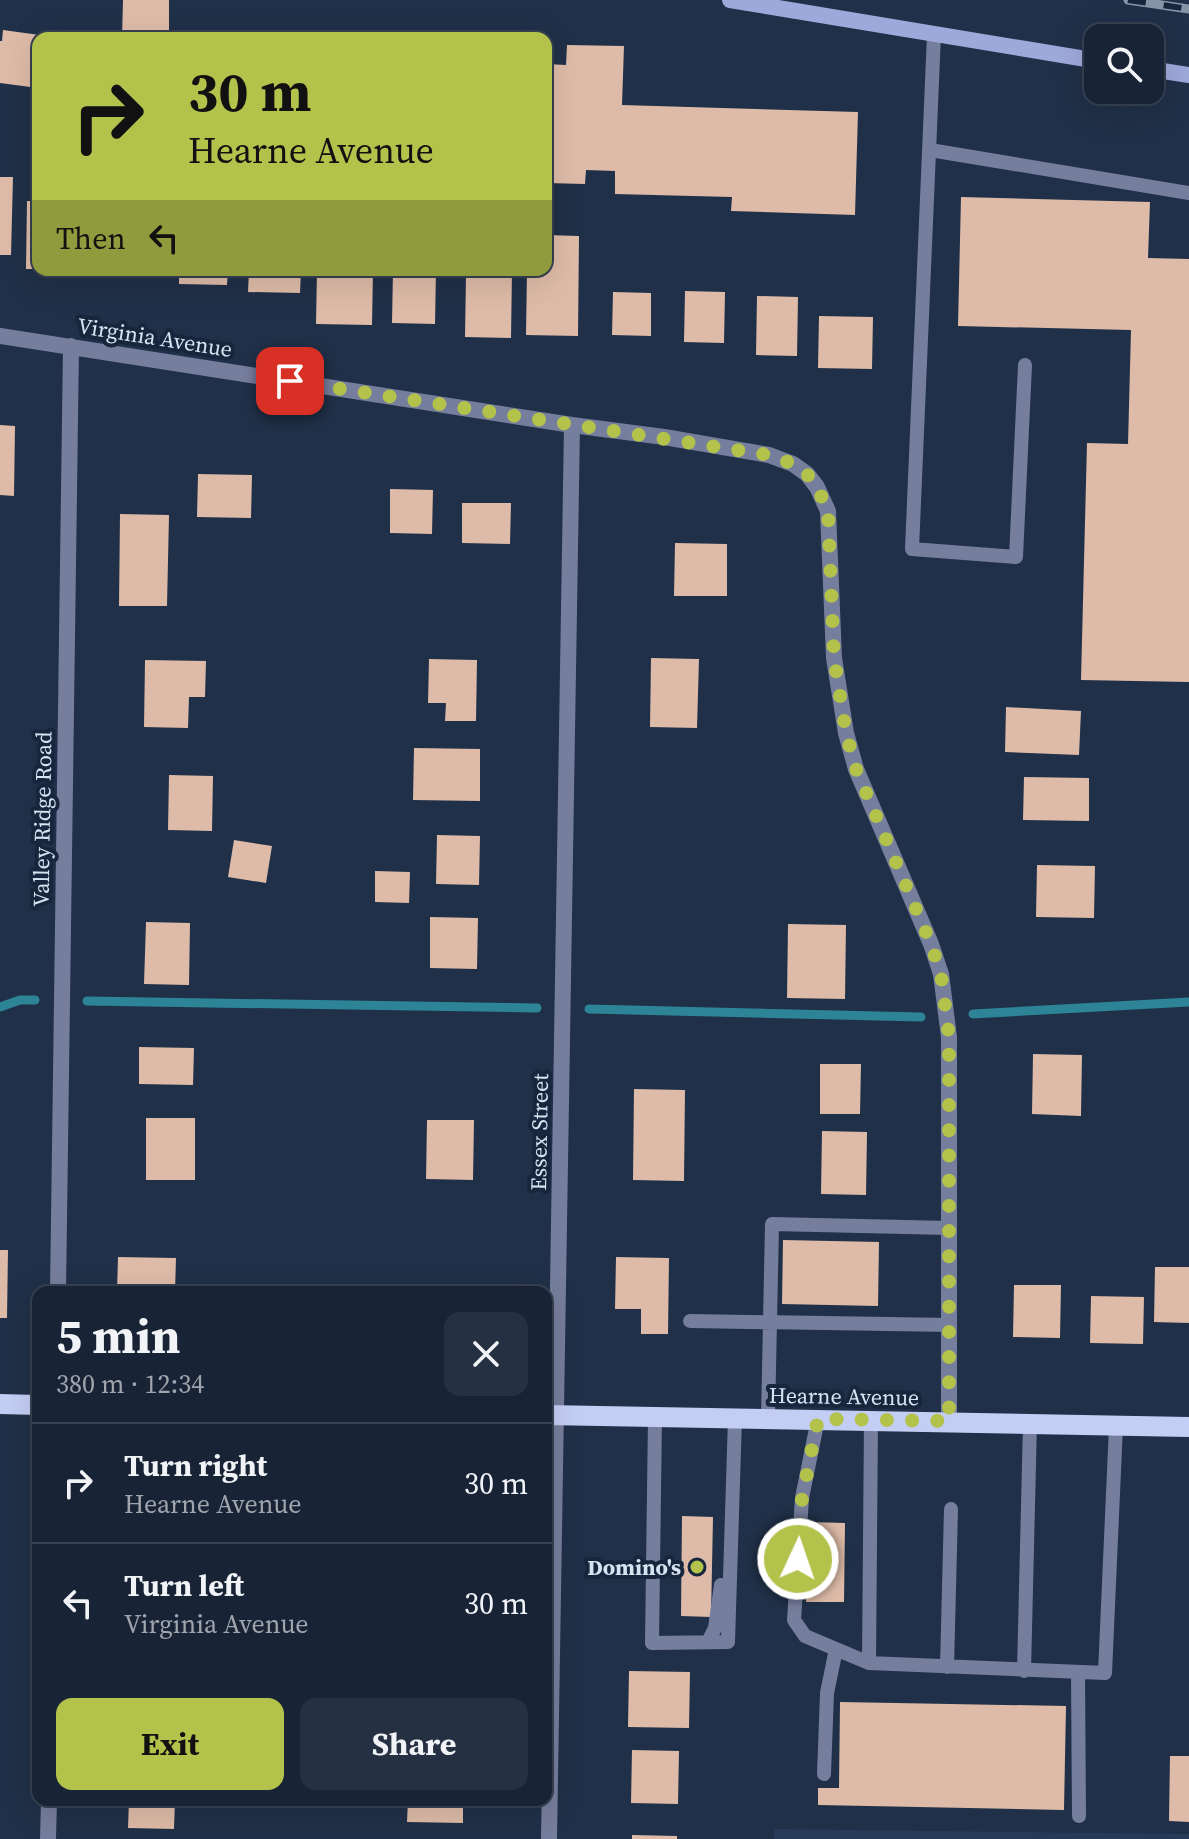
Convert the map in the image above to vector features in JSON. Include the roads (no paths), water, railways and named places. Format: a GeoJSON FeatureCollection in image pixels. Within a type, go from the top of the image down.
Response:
{"type":"FeatureCollection","features":[{"type":"Feature","properties":{"kind":"main road"},"geometry":{"type":"LineString","coordinates":[[730,0],[1084,59]]}},
{"type":"Feature","properties":{"kind":"main road"},"geometry":{"type":"LineString","coordinates":[[1164,71],[1189,75]]}},
{"type":"Feature","properties":{"kind":"main road"},"geometry":{"type":"LineString","coordinates":[[0,1404],[32,1405]]}},
{"type":"Feature","properties":{"kind":"main road","name":"Hearne Avenue"},"geometry":{"type":"LineString","coordinates":[[552,1416],[1189,1427]]}},
{"type":"Feature","properties":{"kind":"street","name":"Virginia Avenue"},"geometry":{"type":"LineString","coordinates":[[0,336],[664,437],[769,455],[793,464],[807,474],[828,511],[834,658],[846,733],[856,769],[941,974],[949,1037],[949,1421]]}},
{"type":"Feature","properties":{"kind":"street","name":"Valley Ridge Road"},"geometry":{"type":"LineString","coordinates":[[58,1286],[71,346]]}},
{"type":"Feature","properties":{"kind":"street","name":"Essex Street"},"geometry":{"type":"LineString","coordinates":[[552,1369],[572,425]]}},
{"type":"Feature","properties":{"kind":"street"},"geometry":{"type":"LineString","coordinates":[[48,1839],[49,1806]]}},
{"type":"Feature","properties":{"kind":"street","name":"Essex Street"},"geometry":{"type":"LineString","coordinates":[[549,1806],[549,1839]]}},
{"type":"Feature","properties":{"kind":"lane"},"geometry":{"type":"LineString","coordinates":[[934,35],[912,549],[1016,557],[1025,365]]}},
{"type":"Feature","properties":{"kind":"lane"},"geometry":{"type":"LineString","coordinates":[[930,150],[1189,193]]}},
{"type":"Feature","properties":{"kind":"lane"},"geometry":{"type":"LineString","coordinates":[[768,1418],[772,1224],[949,1228]]}},
{"type":"Feature","properties":{"kind":"lane"},"geometry":{"type":"LineString","coordinates":[[690,1321],[950,1325]]}},
{"type":"Feature","properties":{"kind":"lane"},"geometry":{"type":"LineString","coordinates":[[655,1417],[652,1643],[728,1642],[735,1418]]}},
{"type":"Feature","properties":{"kind":"lane"},"geometry":{"type":"LineString","coordinates":[[818,1419],[802,1498],[794,1620],[805,1636],[869,1663],[1105,1673],[1116,1426]]}},
{"type":"Feature","properties":{"kind":"lane"},"geometry":{"type":"LineString","coordinates":[[869,1663],[871,1420]]}},
{"type":"Feature","properties":{"kind":"lane"},"geometry":{"type":"LineString","coordinates":[[1024,1671],[1030,1423]]}},
{"type":"Feature","properties":{"kind":"lane"},"geometry":{"type":"LineString","coordinates":[[947,1667],[951,1509]]}},
{"type":"Feature","properties":{"kind":"lane"},"geometry":{"type":"LineString","coordinates":[[824,1774],[827,1693],[836,1649]]}},
{"type":"Feature","properties":{"kind":"lane"},"geometry":{"type":"LineString","coordinates":[[1078,1672],[1079,1816]]}},
{"type":"Feature","properties":{"kind":"waterway"},"geometry":{"type":"LineString","coordinates":[[0,1007],[20,1000],[35,1000]]}},
{"type":"Feature","properties":{"kind":"waterway"},"geometry":{"type":"LineString","coordinates":[[87,1001],[537,1008]]}},
{"type":"Feature","properties":{"kind":"waterway"},"geometry":{"type":"LineString","coordinates":[[973,1014],[1189,1002]]}},
{"type":"Feature","properties":{"kind":"waterway"},"geometry":{"type":"LineString","coordinates":[[589,1009],[921,1017]]}},
{"type":"Feature","properties":{"kind":"railway"},"geometry":{"type":"LineString","coordinates":[[1128,0],[1189,9]]}},
{"type":"Feature","properties":{"kind":"place","name":"Domino's"},"geometry":{"type":"Point","coordinates":[697,1567]}}]}
